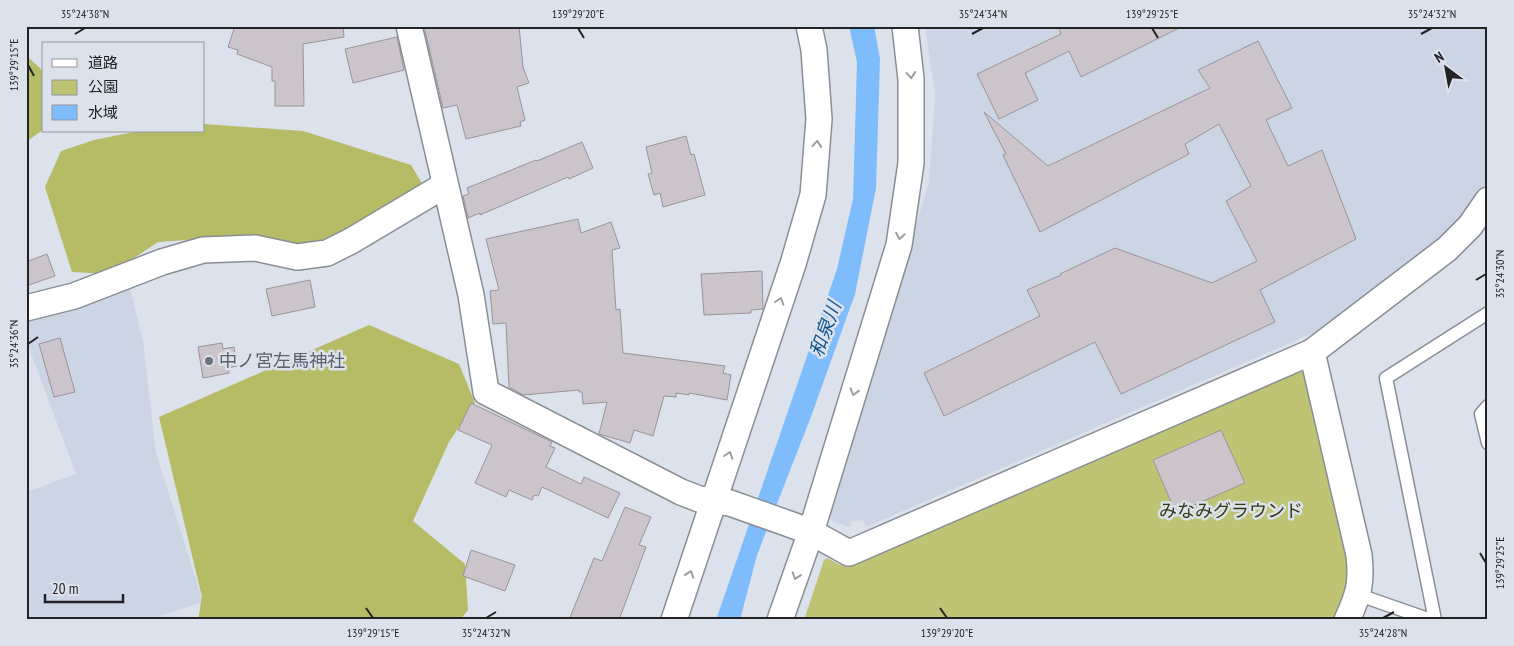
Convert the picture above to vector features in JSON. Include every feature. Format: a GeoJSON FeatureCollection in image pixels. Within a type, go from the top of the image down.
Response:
{"type":"FeatureCollection","features":[{"type":"Feature","properties":{"kind":"street"},"geometry":{"type":"LineString","coordinates":[[409,26],[471,295],[486,392],[681,492],[698,499],[723,503],[802,528],[849,553],[1312,352],[1447,249],[1470,226],[1488,200]]}},
{"type":"Feature","properties":{"kind":"street"},"geometry":{"type":"LineString","coordinates":[[674,620],[723,503],[813,195],[820,119],[814,50],[809,26]]}},
{"type":"Feature","properties":{"kind":"street"},"geometry":{"type":"LineString","coordinates":[[780,620],[802,528],[899,245],[911,163],[911,78],[906,26]]}},
{"type":"Feature","properties":{"kind":"street"},"geometry":{"type":"LineString","coordinates":[[26,308],[74,296],[162,262],[203,250],[255,248],[297,257],[327,253],[446,185]]}},
{"type":"Feature","properties":{"kind":"street"},"geometry":{"type":"LineString","coordinates":[[1312,352],[1359,555],[1361,574],[1358,594],[1348,620]]}},
{"type":"Feature","properties":{"kind":"lane"},"geometry":{"type":"LineString","coordinates":[[1435,620],[1386,378],[1488,313]]}},
{"type":"Feature","properties":{"kind":"lane"},"geometry":{"type":"LineString","coordinates":[[1488,406],[1481,414],[1488,443]]}},
{"type":"Feature","properties":{"kind":"lane"},"geometry":{"type":"LineString","coordinates":[[1358,594],[1431,620]]}},
{"type":"Feature","properties":{"kind":"shaded area"},"geometry":{"type":"Polygon","coordinates":[[[925,26],[1488,26],[1488,178],[1483,188],[1448,233],[1313,333],[866,527],[863,520],[852,521],[850,527],[833,522],[829,515],[929,182],[935,94],[925,26]]]}},
{"type":"Feature","properties":{"kind":"shaded area"},"geometry":{"type":"Polygon","coordinates":[[[130,288],[143,341],[156,453],[203,602],[147,620],[26,620],[26,492],[76,474],[26,340],[26,321],[82,306],[130,288]]]}},
{"type":"Feature","properties":{"kind":"green space"},"geometry":{"type":"Polygon","coordinates":[[[26,55],[42,70],[42,130],[26,142],[26,55]]]}},
{"type":"Feature","properties":{"kind":"green space"},"geometry":{"type":"Polygon","coordinates":[[[205,124],[303,131],[411,165],[423,185],[345,236],[294,249],[230,237],[158,242],[110,274],[72,272],[45,187],[61,151],[94,140],[134,132],[205,132],[205,124]]]}},
{"type":"Feature","properties":{"kind":"green space"},"geometry":{"type":"Polygon","coordinates":[[[369,325],[459,364],[475,403],[449,442],[413,521],[465,564],[468,610],[460,620],[198,620],[202,597],[159,417],[369,325]]]}},
{"type":"Feature","properties":{"kind":"green space","name":"みなみグラウンド"},"geometry":{"type":"Polygon","coordinates":[[[1295,364],[1307,367],[1350,570],[1338,620],[804,620],[824,560],[827,558],[840,565],[1295,364]]]}},
{"type":"Feature","properties":{"kind":"water","name":"和泉川"},"geometry":{"type":"Polygon","coordinates":[[[849,26],[874,26],[880,59],[876,188],[855,294],[812,414],[757,555],[740,620],[716,620],[837,269],[853,199],[857,62],[849,26]]]}},
{"type":"Feature","properties":{"kind":"building"},"geometry":{"type":"Polygon","coordinates":[[[235,26],[343,26],[344,37],[303,44],[304,106],[275,106],[275,81],[272,81],[272,67],[237,54],[238,50],[228,47],[235,26]]]}},
{"type":"Feature","properties":{"kind":"building"},"geometry":{"type":"Polygon","coordinates":[[[424,26],[519,26],[523,67],[529,83],[517,87],[525,120],[520,122],[521,126],[466,139],[457,105],[443,108],[424,26]]]}},
{"type":"Feature","properties":{"kind":"building"},"geometry":{"type":"Polygon","coordinates":[[[1058,26],[1183,26],[1081,77],[1069,51],[1025,73],[1038,100],[999,119],[977,74],[1061,34],[1058,26]]]}},
{"type":"Feature","properties":{"kind":"building"},"geometry":{"type":"Polygon","coordinates":[[[397,37],[404,70],[353,83],[345,49],[397,37]]]}},
{"type":"Feature","properties":{"kind":"building"},"geometry":{"type":"Polygon","coordinates":[[[1258,41],[1292,108],[1266,120],[1288,166],[1322,150],[1356,239],[1260,290],[1275,322],[1121,394],[1095,342],[944,416],[924,373],[1040,316],[1027,290],[1115,248],[1212,283],[1257,261],[1226,201],[1251,186],[1219,124],[1185,144],[1189,154],[1040,232],[1003,155],[1006,154],[984,112],[1048,166],[1210,88],[1198,70],[1258,41]]]}},
{"type":"Feature","properties":{"kind":"building"},"geometry":{"type":"Polygon","coordinates":[[[686,136],[691,155],[694,154],[705,195],[663,207],[660,193],[654,195],[648,174],[652,173],[646,147],[686,136]]]}},
{"type":"Feature","properties":{"kind":"building"},"geometry":{"type":"Polygon","coordinates":[[[582,142],[593,168],[480,215],[480,213],[468,218],[463,196],[469,194],[467,188],[582,142]]]}},
{"type":"Feature","properties":{"kind":"building"},"geometry":{"type":"Polygon","coordinates":[[[578,219],[581,233],[611,222],[620,248],[612,250],[616,310],[620,309],[623,353],[725,366],[723,373],[731,375],[727,400],[689,393],[689,395],[676,393],[676,397],[664,396],[653,436],[634,430],[630,443],[599,434],[607,402],[583,404],[582,392],[579,392],[579,390],[523,395],[509,387],[506,323],[493,324],[490,291],[499,290],[486,239],[578,219]]]}},
{"type":"Feature","properties":{"kind":"building"},"geometry":{"type":"Polygon","coordinates":[[[47,254],[55,276],[26,286],[26,262],[47,254]]]}},
{"type":"Feature","properties":{"kind":"building"},"geometry":{"type":"Polygon","coordinates":[[[762,271],[763,309],[751,310],[751,313],[704,315],[701,274],[762,271]]]}},
{"type":"Feature","properties":{"kind":"building"},"geometry":{"type":"Polygon","coordinates":[[[310,280],[315,307],[272,316],[266,289],[310,280]]]}},
{"type":"Feature","properties":{"kind":"building"},"geometry":{"type":"Polygon","coordinates":[[[60,338],[75,392],[54,397],[39,344],[60,338]]]}},
{"type":"Feature","properties":{"kind":"building"},"geometry":{"type":"Polygon","coordinates":[[[222,343],[223,349],[234,347],[237,366],[228,368],[229,373],[203,378],[198,347],[222,343]]]}},
{"type":"Feature","properties":{"kind":"building"},"geometry":{"type":"Polygon","coordinates":[[[471,403],[552,442],[550,446],[555,448],[546,467],[581,484],[584,477],[620,493],[608,518],[542,487],[538,496],[534,495],[532,500],[509,490],[506,497],[475,483],[492,445],[458,430],[471,403]]]}},
{"type":"Feature","properties":{"kind":"building"},"geometry":{"type":"Polygon","coordinates":[[[1221,430],[1245,483],[1176,513],[1153,460],[1221,430]]]}},
{"type":"Feature","properties":{"kind":"building"},"geometry":{"type":"Polygon","coordinates":[[[625,507],[651,517],[639,545],[646,547],[619,620],[569,620],[594,558],[602,561],[625,507]]]}},
{"type":"Feature","properties":{"kind":"building"},"geometry":{"type":"Polygon","coordinates":[[[471,550],[515,565],[505,591],[463,576],[471,550]]]}},
{"type":"Feature","properties":{"kind":"place","name":"中ノ宮左馬神社"},"geometry":{"type":"Point","coordinates":[209,361]}}]}
